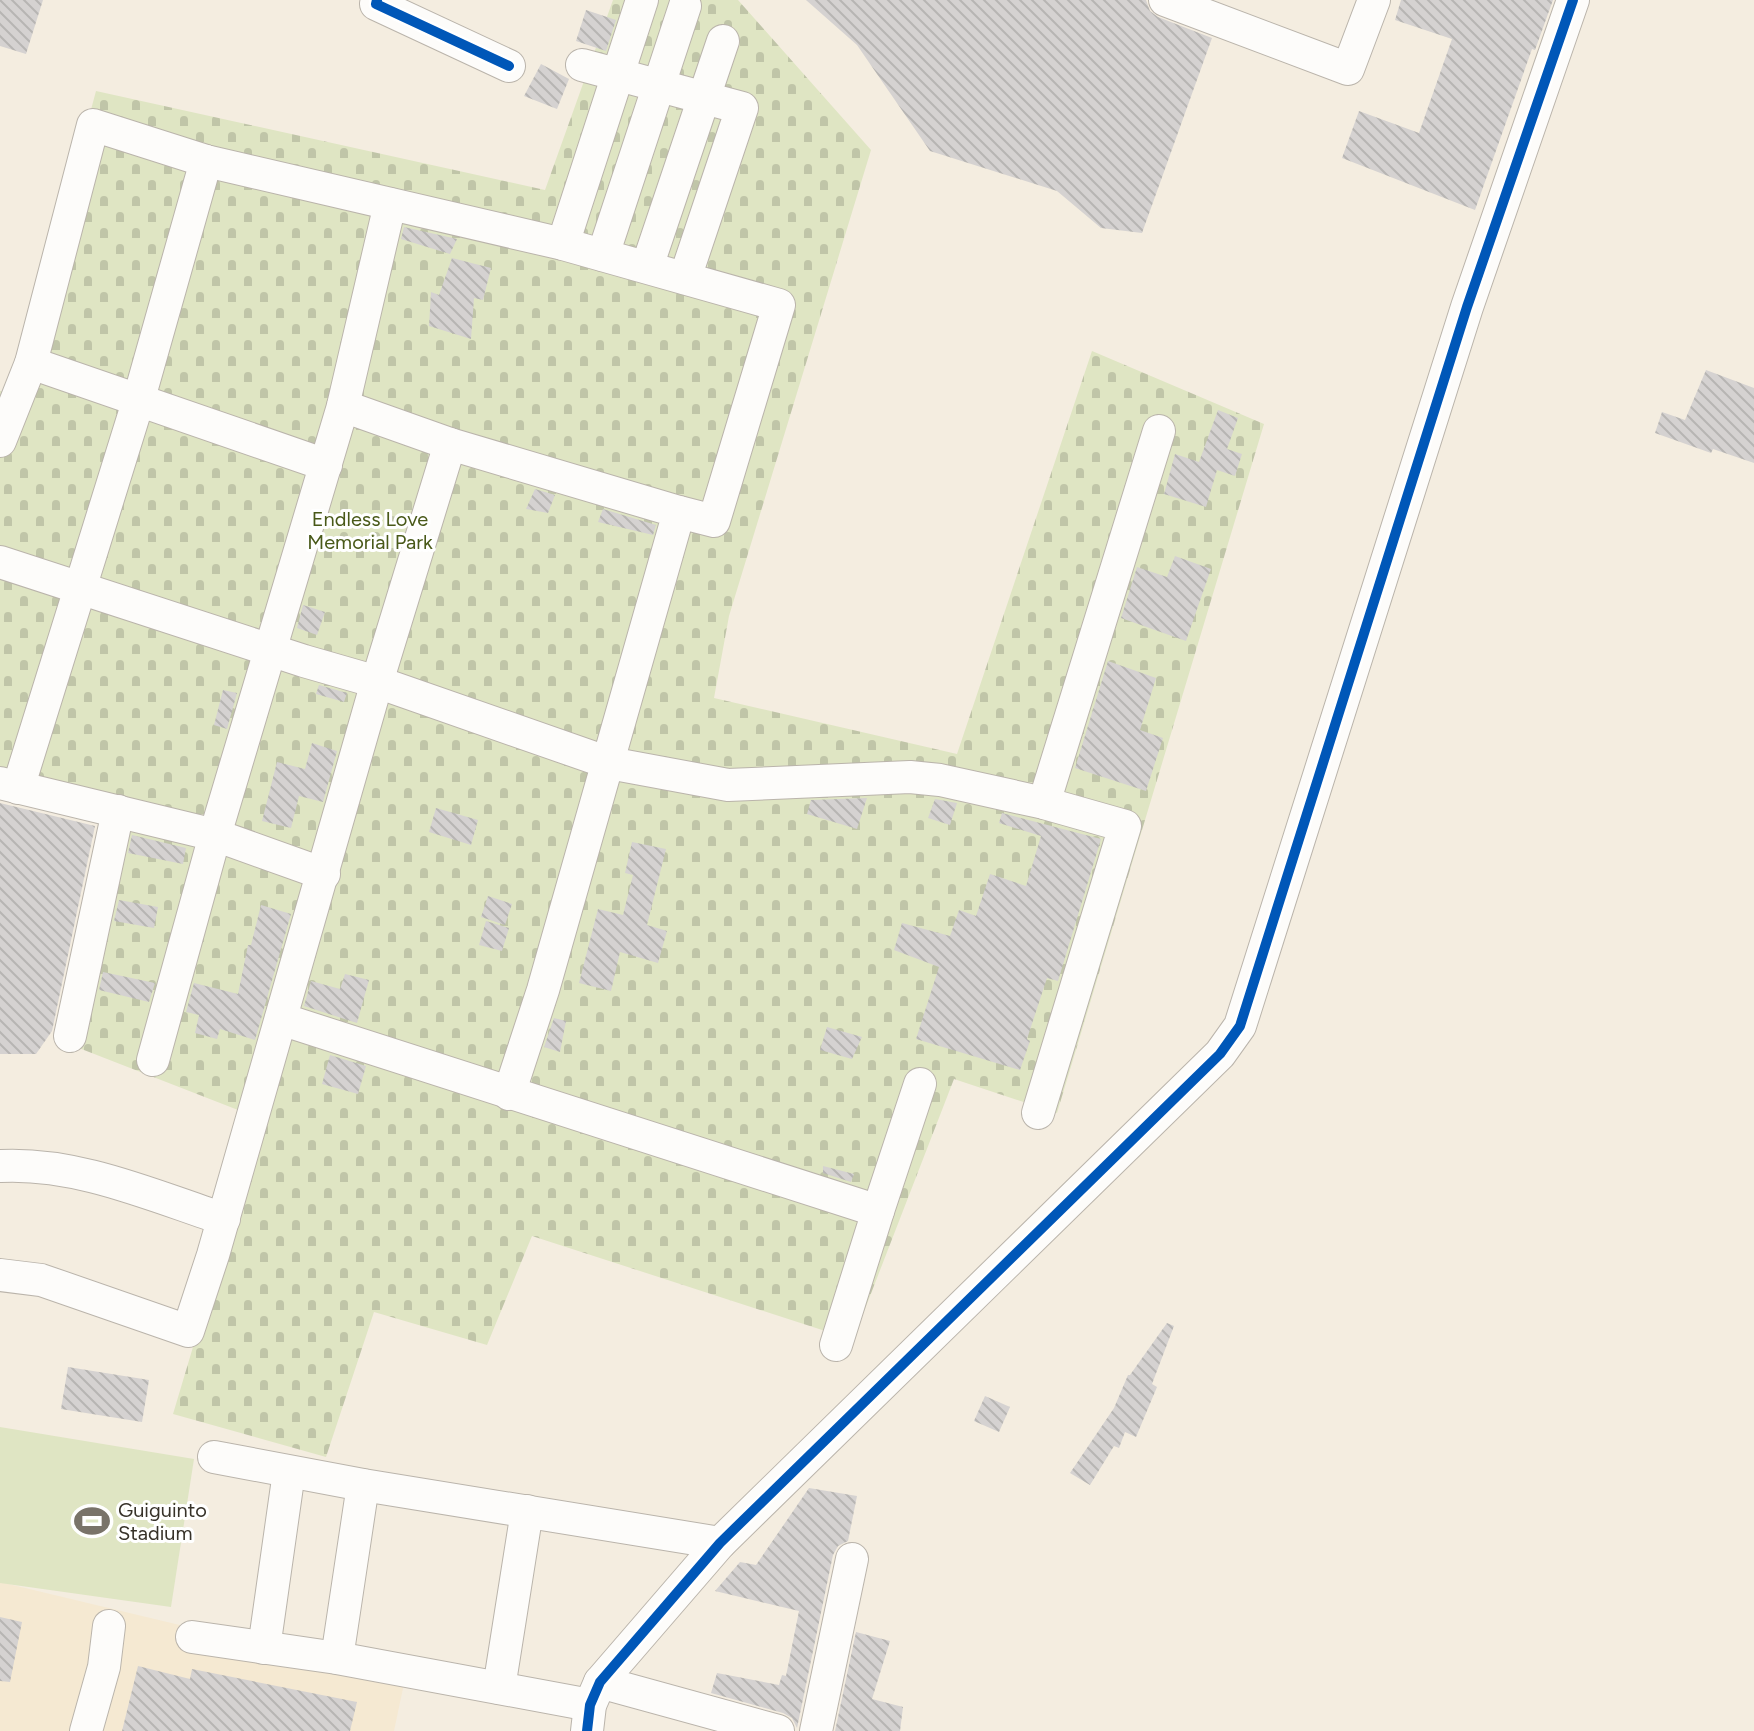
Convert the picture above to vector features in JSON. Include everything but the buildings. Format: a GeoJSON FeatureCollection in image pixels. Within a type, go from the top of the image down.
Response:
{"type":"FeatureCollection","features":[{"type":"Feature","properties":{"kind":"street"},"geometry":{"type":"LineString","coordinates":[[377,0],[376,4],[509,66]]}},
{"type":"Feature","properties":{"kind":"street"},"geometry":{"type":"LineString","coordinates":[[563,244],[642,0]]}},
{"type":"Feature","properties":{"kind":"street"},"geometry":{"type":"LineString","coordinates":[[1165,0],[1348,69],[1374,0]]}},
{"type":"Feature","properties":{"kind":"street"},"geometry":{"type":"LineString","coordinates":[[592,1706],[720,1543],[1220,1054],[1240,1026],[1467,307],[1573,0]]}},
{"type":"Feature","properties":{"kind":"street"},"geometry":{"type":"LineString","coordinates":[[603,255],[685,6]]}},
{"type":"Feature","properties":{"kind":"street"},"geometry":{"type":"LineString","coordinates":[[647,267],[723,41]]}},
{"type":"Feature","properties":{"kind":"street"},"geometry":{"type":"LineString","coordinates":[[582,65],[742,108],[685,278]]}},
{"type":"Feature","properties":{"kind":"street"},"geometry":{"type":"LineString","coordinates":[[0,441],[31,363],[93,125],[206,161],[563,244],[779,305],[714,521],[450,444],[343,406]]}},
{"type":"Feature","properties":{"kind":"street"},"geometry":{"type":"LineString","coordinates":[[206,161],[138,402],[81,586],[9,786],[215,835],[324,874]]}},
{"type":"Feature","properties":{"kind":"street"},"geometry":{"type":"LineString","coordinates":[[153,1060],[215,835],[343,406],[390,204]]}},
{"type":"Feature","properties":{"kind":"street"},"geometry":{"type":"LineString","coordinates":[[31,363],[326,465]]}},
{"type":"Feature","properties":{"kind":"street"},"geometry":{"type":"LineString","coordinates":[[1044,803],[1159,431]]}},
{"type":"Feature","properties":{"kind":"street"},"geometry":{"type":"LineString","coordinates":[[0,1275],[41,1280],[188,1331],[224,1219],[377,682],[450,444]]}},
{"type":"Feature","properties":{"kind":"street"},"geometry":{"type":"LineString","coordinates":[[509,1094],[543,990],[679,512]]}},
{"type":"Feature","properties":{"kind":"street"},"geometry":{"type":"LineString","coordinates":[[0,562],[377,682],[609,763],[728,785],[925,778],[1044,803],[1125,826],[1038,1113]]}},
{"type":"Feature","properties":{"kind":"street"},"geometry":{"type":"LineString","coordinates":[[70,1036],[118,811]]}},
{"type":"Feature","properties":{"kind":"street"},"geometry":{"type":"LineString","coordinates":[[281,1019],[878,1211]]}},
{"type":"Feature","properties":{"kind":"street"},"geometry":{"type":"LineString","coordinates":[[836,1345],[920,1084]]}},
{"type":"Feature","properties":{"kind":"street"},"geometry":{"type":"LineString","coordinates":[[0,1166],[29,1165],[80,1172],[224,1219]]}},
{"type":"Feature","properties":{"kind":"street"},"geometry":{"type":"LineString","coordinates":[[214,1457],[363,1485],[720,1543]]}},
{"type":"Feature","properties":{"kind":"street"},"geometry":{"type":"LineString","coordinates":[[264,1648],[289,1472]]}},
{"type":"Feature","properties":{"kind":"street"},"geometry":{"type":"LineString","coordinates":[[337,1658],[363,1485]]}},
{"type":"Feature","properties":{"kind":"street"},"geometry":{"type":"LineString","coordinates":[[499,1688],[527,1511]]}},
{"type":"Feature","properties":{"kind":"street"},"geometry":{"type":"LineString","coordinates":[[816,1731],[852,1559]]}},
{"type":"Feature","properties":{"kind":"street"},"geometry":{"type":"LineString","coordinates":[[86,1731],[104,1667],[109,1626]]}},
{"type":"Feature","properties":{"kind":"street"},"geometry":{"type":"LineString","coordinates":[[192,1637],[337,1658],[592,1706],[778,1731]]}},
{"type":"Feature","properties":{"kind":"shaded area"},"geometry":{"type":"Polygon","coordinates":[[[0,1582],[405,1679],[394,1731],[0,1731],[0,1582]]]}},
{"type":"Feature","properties":{"kind":"green space","name":"Endless Love Memorial Park"},"geometry":{"type":"Polygon","coordinates":[[[613,0],[738,0],[871,150],[729,616],[714,698],[957,754],[1092,351],[1264,424],[1057,1113],[954,1079],[853,1340],[532,1236],[487,1345],[374,1312],[326,1457],[173,1414],[261,1119],[66,1043],[119,816],[0,789],[0,391],[15,392],[96,91],[545,190],[613,0]]]}},
{"type":"Feature","properties":{"kind":"green space","name":"Guiguinto Stadium"},"geometry":{"type":"Polygon","coordinates":[[[0,1427],[194,1459],[171,1607],[0,1583],[0,1427]]]}},
{"type":"Feature","properties":{"kind":"cycle path"},"geometry":{"type":"LineString","coordinates":[[377,0],[376,4],[509,66]]}},
{"type":"Feature","properties":{"kind":"cycle path"},"geometry":{"type":"LineString","coordinates":[[587,1731],[590,1705],[600,1682],[720,1543],[1220,1054],[1240,1026],[1467,307],[1573,0]]}},
{"type":"Feature","properties":{"kind":"place","name":"Guiguinto Stadium"},"geometry":{"type":"Point","coordinates":[92,1521]}}]}
